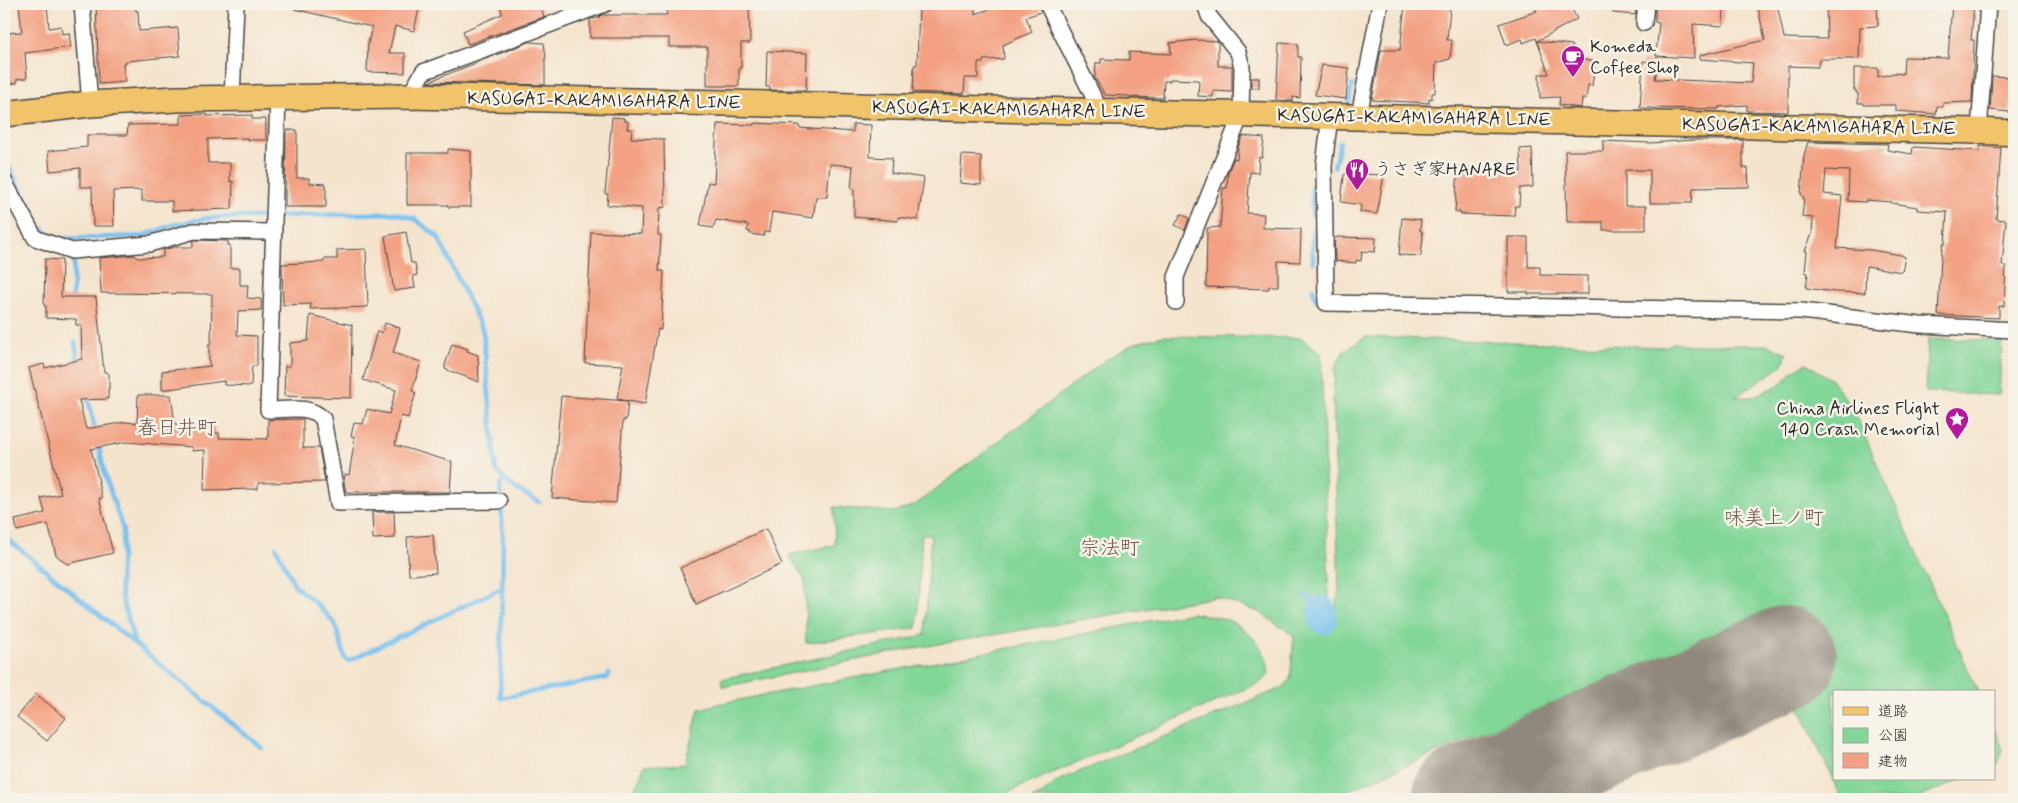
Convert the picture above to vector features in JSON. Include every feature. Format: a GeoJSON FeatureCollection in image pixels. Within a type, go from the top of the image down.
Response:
{"type":"FeatureCollection","features":[{"type":"Feature","properties":{"kind":"main road","name":"KASUGAI-KAKAMIGAHARA LINE"},"geometry":{"type":"LineString","coordinates":[[4,114],[90,104],[232,98],[409,96],[1359,116],[1979,131],[2014,134]]}},
{"type":"Feature","properties":{"kind":"street"},"geometry":{"type":"LineString","coordinates":[[82,4],[90,104]]}},
{"type":"Feature","properties":{"kind":"street"},"geometry":{"type":"LineString","coordinates":[[232,98],[236,4]]}},
{"type":"Feature","properties":{"kind":"street"},"geometry":{"type":"LineString","coordinates":[[409,96],[424,72],[605,4]]}},
{"type":"Feature","properties":{"kind":"street"},"geometry":{"type":"LineString","coordinates":[[1047,4],[1100,112]]}},
{"type":"Feature","properties":{"kind":"street"},"geometry":{"type":"LineString","coordinates":[[1176,302],[1176,278],[1241,115],[1242,67],[1238,52],[1209,16],[1205,4]]}},
{"type":"Feature","properties":{"kind":"street"},"geometry":{"type":"LineString","coordinates":[[1359,116],[1380,4]]}},
{"type":"Feature","properties":{"kind":"street"},"geometry":{"type":"LineString","coordinates":[[1644,23],[1646,4]]}},
{"type":"Feature","properties":{"kind":"street"},"geometry":{"type":"LineString","coordinates":[[1979,131],[1988,4]]}},
{"type":"Feature","properties":{"kind":"street"},"geometry":{"type":"LineString","coordinates":[[278,97],[268,410],[309,410],[323,418],[338,503],[499,501]]}},
{"type":"Feature","properties":{"kind":"street"},"geometry":{"type":"LineString","coordinates":[[1330,116],[1324,166],[1326,303],[1802,311],[1920,325],[2014,330]]}},
{"type":"Feature","properties":{"kind":"street"},"geometry":{"type":"LineString","coordinates":[[4,181],[35,238],[72,251],[149,244],[194,231],[274,232]]}},
{"type":"Feature","properties":{"kind":"green space"},"geometry":{"type":"Polygon","coordinates":[[[1162,336],[1301,338],[1321,353],[1329,596],[1326,609],[1335,611],[1339,590],[1333,400],[1335,368],[1343,352],[1365,337],[1664,347],[1674,343],[1691,345],[1767,345],[1787,353],[1782,366],[1735,397],[1751,397],[1781,384],[1792,372],[1806,363],[1832,380],[1855,414],[1977,690],[1833,690],[1833,780],[1799,707],[1805,704],[1767,611],[1328,799],[1032,799],[1043,794],[1057,781],[1282,688],[1290,680],[1294,636],[1259,612],[1216,597],[916,648],[723,687],[721,679],[925,635],[931,534],[922,534],[917,628],[806,643],[805,581],[789,555],[835,545],[834,507],[894,512],[915,505],[1105,360],[1135,343],[1162,336]]]}},
{"type":"Feature","properties":{"kind":"green space"},"geometry":{"type":"Polygon","coordinates":[[[1928,339],[2002,340],[1999,395],[1925,392],[1928,339]]]}},
{"type":"Feature","properties":{"kind":"green space"},"geometry":{"type":"Polygon","coordinates":[[[1191,613],[1225,619],[1245,630],[1263,651],[1268,668],[1268,676],[1261,682],[993,799],[631,799],[644,766],[685,764],[699,709],[1191,613]]]}},
{"type":"Feature","properties":{"kind":"green space"},"geometry":{"type":"Polygon","coordinates":[[[1996,733],[2003,749],[1996,765],[1996,733]]]}},
{"type":"Feature","properties":{"kind":"green space"},"geometry":{"type":"Polygon","coordinates":[[[1833,780],[1960,780],[1915,799],[1842,799],[1833,780]]]}},
{"type":"Feature","properties":{"kind":"building"},"geometry":{"type":"Polygon","coordinates":[[[19,4],[47,4],[49,28],[61,26],[62,34],[69,33],[71,47],[25,53],[27,78],[17,79],[17,83],[4,84],[4,33],[22,32],[19,4]]]}},
{"type":"Feature","properties":{"kind":"building"},"geometry":{"type":"Polygon","coordinates":[[[96,4],[135,4],[136,11],[138,11],[139,31],[178,28],[180,56],[126,61],[126,63],[123,63],[125,82],[99,84],[96,4]]]}},
{"type":"Feature","properties":{"kind":"building"},"geometry":{"type":"Polygon","coordinates":[[[295,4],[420,4],[414,31],[395,26],[389,53],[405,53],[405,73],[367,72],[368,43],[372,27],[294,9],[295,4]]]}},
{"type":"Feature","properties":{"kind":"building"},"geometry":{"type":"Polygon","coordinates":[[[500,4],[540,4],[544,17],[468,44],[463,31],[502,14],[500,4]]]}},
{"type":"Feature","properties":{"kind":"building"},"geometry":{"type":"Polygon","coordinates":[[[666,4],[749,4],[750,43],[741,43],[739,86],[707,86],[707,47],[669,47],[669,38],[590,38],[590,19],[598,18],[601,15],[667,15],[666,4]]]}},
{"type":"Feature","properties":{"kind":"building"},"geometry":{"type":"Polygon","coordinates":[[[919,4],[975,6],[975,14],[1005,4],[1038,4],[1041,12],[1026,17],[1032,32],[1003,45],[1004,59],[983,60],[983,63],[978,63],[978,78],[965,78],[964,94],[913,92],[914,65],[917,65],[919,4]]]}},
{"type":"Feature","properties":{"kind":"building"},"geometry":{"type":"Polygon","coordinates":[[[1405,4],[1450,8],[1447,40],[1452,40],[1450,59],[1436,63],[1435,93],[1432,93],[1432,99],[1429,98],[1429,103],[1372,100],[1381,50],[1400,50],[1405,4]]]}},
{"type":"Feature","properties":{"kind":"building"},"geometry":{"type":"Polygon","coordinates":[[[1532,4],[1569,4],[1577,19],[1537,41],[1536,38],[1523,43],[1522,39],[1506,45],[1499,24],[1537,11],[1532,4]]]}},
{"type":"Feature","properties":{"kind":"building"},"geometry":{"type":"Polygon","coordinates":[[[1613,4],[1637,4],[1635,15],[1613,13],[1613,4]]]}},
{"type":"Feature","properties":{"kind":"building"},"geometry":{"type":"Polygon","coordinates":[[[1655,4],[1724,4],[1723,26],[1693,24],[1694,58],[1656,56],[1659,23],[1655,22],[1655,4]]]}},
{"type":"Feature","properties":{"kind":"building"},"geometry":{"type":"Polygon","coordinates":[[[1757,4],[1777,4],[1784,38],[1827,39],[1826,4],[1877,4],[1878,26],[1860,27],[1859,59],[1819,59],[1818,67],[1788,66],[1788,112],[1747,111],[1747,105],[1719,107],[1719,109],[1640,108],[1643,61],[1658,63],[1655,79],[1751,83],[1753,63],[1700,59],[1700,55],[1765,40],[1757,4]]]}},
{"type":"Feature","properties":{"kind":"building"},"geometry":{"type":"Polygon","coordinates":[[[1952,4],[1974,4],[1971,40],[1974,40],[1972,102],[1943,103],[1943,107],[1937,106],[1936,114],[1896,111],[1896,105],[1864,105],[1864,103],[1858,103],[1858,93],[1854,90],[1854,68],[1878,68],[1878,77],[1894,73],[1903,74],[1904,57],[1948,58],[1952,4]]]}},
{"type":"Feature","properties":{"kind":"building"},"geometry":{"type":"Polygon","coordinates":[[[1196,40],[1217,41],[1218,66],[1232,66],[1232,92],[1213,91],[1213,97],[1198,96],[1199,81],[1170,79],[1170,81],[1164,81],[1163,98],[1105,95],[1095,78],[1096,63],[1101,63],[1101,59],[1129,60],[1129,52],[1171,54],[1170,43],[1196,40]]]}},
{"type":"Feature","properties":{"kind":"building"},"geometry":{"type":"Polygon","coordinates":[[[1537,41],[1572,45],[1572,53],[1576,54],[1576,58],[1595,62],[1592,86],[1588,85],[1586,99],[1582,99],[1581,108],[1559,105],[1560,97],[1540,98],[1539,74],[1549,74],[1537,41]]]}},
{"type":"Feature","properties":{"kind":"building"},"geometry":{"type":"Polygon","coordinates":[[[529,42],[544,43],[546,57],[545,85],[428,82],[529,42]]]}},
{"type":"Feature","properties":{"kind":"building"},"geometry":{"type":"Polygon","coordinates":[[[1279,43],[1298,44],[1298,57],[1301,57],[1300,98],[1293,97],[1293,101],[1276,100],[1279,43]]]}},
{"type":"Feature","properties":{"kind":"building"},"geometry":{"type":"Polygon","coordinates":[[[767,51],[807,53],[806,90],[770,90],[770,87],[766,87],[767,51]]]}},
{"type":"Feature","properties":{"kind":"building"},"geometry":{"type":"Polygon","coordinates":[[[1322,65],[1349,68],[1346,99],[1315,95],[1322,65]]]}},
{"type":"Feature","properties":{"kind":"building"},"geometry":{"type":"Polygon","coordinates":[[[1992,76],[2012,77],[2010,112],[1990,110],[1992,76]]]}},
{"type":"Feature","properties":{"kind":"building"},"geometry":{"type":"Polygon","coordinates":[[[1251,78],[1259,78],[1259,88],[1251,88],[1251,78]]]}},
{"type":"Feature","properties":{"kind":"building"},"geometry":{"type":"Polygon","coordinates":[[[207,114],[207,116],[252,115],[252,119],[266,119],[266,140],[248,140],[248,138],[208,139],[208,163],[230,163],[230,182],[233,181],[232,209],[172,211],[172,201],[142,201],[142,190],[113,191],[114,226],[93,226],[92,187],[80,187],[80,168],[50,171],[48,151],[87,147],[87,135],[127,135],[128,125],[181,124],[181,115],[207,114]]]}},
{"type":"Feature","properties":{"kind":"building"},"geometry":{"type":"Polygon","coordinates":[[[612,117],[624,118],[624,121],[628,121],[627,129],[632,129],[631,138],[664,139],[665,207],[659,208],[658,235],[661,235],[659,271],[664,271],[661,330],[658,329],[645,404],[617,399],[623,365],[585,363],[591,232],[641,234],[642,208],[607,205],[608,194],[605,194],[612,117]]]}},
{"type":"Feature","properties":{"kind":"building"},"geometry":{"type":"Polygon","coordinates":[[[754,123],[799,125],[799,128],[853,132],[853,124],[871,125],[870,157],[892,158],[891,173],[924,178],[918,220],[898,217],[898,221],[854,217],[854,189],[851,189],[853,166],[830,164],[827,197],[816,197],[813,218],[772,212],[769,232],[764,232],[764,236],[750,234],[747,231],[748,225],[716,220],[713,228],[700,226],[708,182],[714,183],[717,124],[754,125],[754,123]]]}},
{"type":"Feature","properties":{"kind":"building"},"geometry":{"type":"Polygon","coordinates":[[[286,130],[297,130],[297,178],[309,178],[309,183],[326,184],[326,207],[285,207],[286,130]]]}},
{"type":"Feature","properties":{"kind":"building"},"geometry":{"type":"Polygon","coordinates":[[[1243,136],[1264,138],[1262,158],[1259,157],[1258,173],[1250,172],[1247,213],[1264,214],[1263,228],[1301,229],[1300,262],[1278,261],[1278,286],[1269,286],[1269,289],[1206,287],[1207,228],[1220,227],[1223,188],[1227,188],[1228,172],[1234,158],[1237,159],[1238,147],[1243,136]]]}},
{"type":"Feature","properties":{"kind":"building"},"geometry":{"type":"Polygon","coordinates":[[[1694,140],[1743,140],[1743,168],[1748,168],[1749,187],[1693,188],[1692,203],[1650,203],[1650,170],[1625,170],[1625,206],[1646,206],[1646,230],[1603,230],[1603,222],[1567,222],[1565,151],[1603,151],[1603,141],[1650,143],[1694,140]]]}},
{"type":"Feature","properties":{"kind":"building"},"geometry":{"type":"Polygon","coordinates":[[[1808,142],[1888,144],[1887,150],[1912,154],[1913,147],[1980,151],[1980,146],[2001,148],[1996,219],[2006,220],[2002,266],[2006,266],[2004,306],[1999,306],[1999,318],[1938,315],[1941,258],[1943,244],[1945,244],[1947,212],[1917,210],[1917,207],[1892,202],[1848,201],[1849,171],[1826,170],[1824,194],[1842,196],[1837,248],[1871,250],[1901,255],[1905,257],[1902,272],[1866,266],[1865,293],[1835,292],[1806,288],[1808,273],[1805,272],[1807,251],[1805,251],[1812,234],[1813,218],[1802,217],[1804,198],[1801,194],[1804,155],[1808,142]]]}},
{"type":"Feature","properties":{"kind":"building"},"geometry":{"type":"Polygon","coordinates":[[[1532,148],[1533,187],[1520,188],[1519,206],[1515,206],[1514,216],[1460,214],[1460,212],[1455,212],[1458,167],[1521,172],[1520,149],[1532,148]]]}},
{"type":"Feature","properties":{"kind":"building"},"geometry":{"type":"Polygon","coordinates":[[[448,149],[471,151],[471,207],[407,205],[407,153],[448,153],[448,149]]]}},
{"type":"Feature","properties":{"kind":"building"},"geometry":{"type":"Polygon","coordinates":[[[962,155],[981,156],[981,185],[960,183],[962,155]]]}},
{"type":"Feature","properties":{"kind":"building"},"geometry":{"type":"Polygon","coordinates":[[[1352,170],[1361,171],[1361,174],[1384,175],[1377,214],[1360,212],[1361,205],[1341,202],[1344,175],[1352,170]]]}},
{"type":"Feature","properties":{"kind":"building"},"geometry":{"type":"Polygon","coordinates":[[[1181,214],[1189,218],[1185,230],[1175,225],[1181,214]]]}},
{"type":"Feature","properties":{"kind":"building"},"geometry":{"type":"Polygon","coordinates":[[[1402,218],[1421,220],[1420,231],[1422,231],[1423,237],[1421,256],[1399,255],[1402,218]]]}},
{"type":"Feature","properties":{"kind":"building"},"geometry":{"type":"Polygon","coordinates":[[[406,232],[411,263],[415,263],[417,275],[413,276],[415,288],[394,291],[385,236],[406,232]]]}},
{"type":"Feature","properties":{"kind":"building"},"geometry":{"type":"Polygon","coordinates":[[[1508,237],[1528,237],[1528,267],[1540,267],[1540,275],[1588,276],[1588,294],[1508,292],[1508,237]]]}},
{"type":"Feature","properties":{"kind":"building"},"geometry":{"type":"Polygon","coordinates":[[[1334,238],[1376,238],[1375,252],[1362,251],[1361,261],[1356,260],[1356,263],[1335,261],[1334,238]]]}},
{"type":"Feature","properties":{"kind":"building"},"geometry":{"type":"Polygon","coordinates":[[[193,241],[228,241],[228,245],[230,245],[230,268],[240,268],[240,285],[248,285],[247,298],[261,299],[261,310],[238,311],[237,335],[257,336],[257,366],[252,366],[251,386],[224,385],[224,381],[162,390],[162,371],[211,366],[209,364],[209,344],[211,344],[212,294],[101,293],[99,258],[135,255],[137,258],[163,257],[163,250],[174,247],[193,247],[193,241]]]}},
{"type":"Feature","properties":{"kind":"building"},"geometry":{"type":"Polygon","coordinates":[[[366,249],[368,307],[310,309],[311,304],[283,305],[282,264],[324,262],[324,259],[337,259],[337,250],[366,249]]]}},
{"type":"Feature","properties":{"kind":"building"},"geometry":{"type":"Polygon","coordinates":[[[45,259],[62,260],[61,297],[96,297],[104,372],[109,374],[109,389],[108,399],[79,400],[86,429],[125,422],[137,423],[138,395],[171,395],[175,424],[215,427],[215,433],[219,433],[219,438],[268,439],[268,420],[303,419],[303,448],[319,448],[325,482],[258,483],[258,489],[204,490],[205,450],[192,451],[192,447],[126,442],[91,449],[102,498],[99,498],[113,553],[67,564],[56,555],[48,524],[17,531],[15,520],[45,513],[41,498],[61,494],[29,368],[44,364],[45,368],[82,359],[81,325],[76,325],[76,319],[46,318],[46,306],[44,306],[45,259]]]}},
{"type":"Feature","properties":{"kind":"building"},"geometry":{"type":"Polygon","coordinates":[[[310,315],[352,325],[351,398],[284,396],[285,366],[290,367],[290,343],[308,341],[310,315]]]}},
{"type":"Feature","properties":{"kind":"building"},"geometry":{"type":"Polygon","coordinates":[[[385,323],[400,328],[393,353],[421,362],[412,391],[416,393],[408,418],[401,416],[395,445],[452,462],[450,492],[346,492],[344,482],[345,474],[349,475],[355,437],[351,436],[354,423],[363,424],[367,409],[389,414],[396,390],[363,380],[377,331],[382,333],[385,323]]]}},
{"type":"Feature","properties":{"kind":"building"},"geometry":{"type":"Polygon","coordinates":[[[452,344],[468,349],[467,351],[478,355],[479,382],[445,369],[452,344]]]}},
{"type":"Feature","properties":{"kind":"building"},"geometry":{"type":"Polygon","coordinates":[[[561,396],[628,401],[626,420],[623,420],[616,503],[552,498],[561,396]]]}},
{"type":"Feature","properties":{"kind":"building"},"geometry":{"type":"Polygon","coordinates":[[[372,512],[394,512],[395,538],[373,539],[372,512]]]}},
{"type":"Feature","properties":{"kind":"building"},"geometry":{"type":"Polygon","coordinates":[[[766,529],[782,564],[696,604],[680,568],[766,529]]]}},
{"type":"Feature","properties":{"kind":"building"},"geometry":{"type":"Polygon","coordinates":[[[433,535],[436,573],[409,575],[407,537],[433,535]]]}},
{"type":"Feature","properties":{"kind":"building"},"geometry":{"type":"Polygon","coordinates":[[[36,694],[66,718],[47,741],[17,717],[36,694]]]}},
{"type":"Feature","properties":{"kind":"waterway"},"geometry":{"type":"LineString","coordinates":[[1349,102],[1352,85]]}},
{"type":"Feature","properties":{"kind":"waterway"},"geometry":{"type":"LineString","coordinates":[[1334,167],[1340,142]]}},
{"type":"Feature","properties":{"kind":"waterway"},"geometry":{"type":"LineString","coordinates":[[4,157],[38,225],[55,239],[142,236],[172,225],[208,218],[396,213],[415,219],[438,237],[483,331],[496,470],[505,480],[539,502]]}},
{"type":"Feature","properties":{"kind":"waterway"},"geometry":{"type":"LineString","coordinates":[[1312,186],[1312,215]]}},
{"type":"Feature","properties":{"kind":"waterway"},"geometry":{"type":"LineString","coordinates":[[1312,230],[1313,263]]}},
{"type":"Feature","properties":{"kind":"waterway"},"geometry":{"type":"LineString","coordinates":[[72,302],[74,260]]}},
{"type":"Feature","properties":{"kind":"waterway"},"geometry":{"type":"LineString","coordinates":[[1313,289],[1316,300]]}},
{"type":"Feature","properties":{"kind":"waterway"},"geometry":{"type":"LineString","coordinates":[[75,342],[79,365]]}},
{"type":"Feature","properties":{"kind":"waterway"},"geometry":{"type":"LineString","coordinates":[[87,394],[96,433]]}},
{"type":"Feature","properties":{"kind":"waterway"},"geometry":{"type":"LineString","coordinates":[[98,443],[105,475],[123,530],[120,586],[135,644],[262,748]]}},
{"type":"Feature","properties":{"kind":"waterway"},"geometry":{"type":"LineString","coordinates":[[504,481],[500,485],[503,541],[500,698],[607,678],[609,674]]}},
{"type":"Feature","properties":{"kind":"waterway"},"geometry":{"type":"LineString","coordinates":[[4,536],[135,644]]}},
{"type":"Feature","properties":{"kind":"waterway"},"geometry":{"type":"LineString","coordinates":[[276,547],[295,586],[317,604],[335,624],[345,658],[348,661],[502,588]]}},
{"type":"Feature","properties":{"kind":"waterway"},"geometry":{"type":"LineString","coordinates":[[1305,595],[1322,610]]}},
{"type":"Feature","properties":{"kind":"waterway"},"geometry":{"type":"LineString","coordinates":[[1322,610],[1325,600]]}},
{"type":"Feature","properties":{"kind":"waterway"},"geometry":{"type":"LineString","coordinates":[[1322,610],[1323,620]]}},
{"type":"Feature","properties":{"kind":"runway"},"geometry":{"type":"LineString","coordinates":[[1464,799],[1785,658]]}},
{"type":"Feature","properties":{"kind":"place","name":"Komeda Coffee Shop"},"geometry":{"type":"Point","coordinates":[1573,78]}},
{"type":"Feature","properties":{"kind":"place","name":"うさぎ家HANARE"},"geometry":{"type":"Point","coordinates":[1357,191]}},
{"type":"Feature","properties":{"kind":"place","name":"China Airlines Flight 140 Crash Memorial"},"geometry":{"type":"Point","coordinates":[1957,440]}},
{"type":"Feature","properties":{"kind":"district","name":"春日井町"},"geometry":{"type":"Point","coordinates":[177,428]}},
{"type":"Feature","properties":{"kind":"district","name":"味美上ノ町"},"geometry":{"type":"Point","coordinates":[1774,518]}},
{"type":"Feature","properties":{"kind":"district","name":"宗法町"},"geometry":{"type":"Point","coordinates":[1110,548]}}]}
